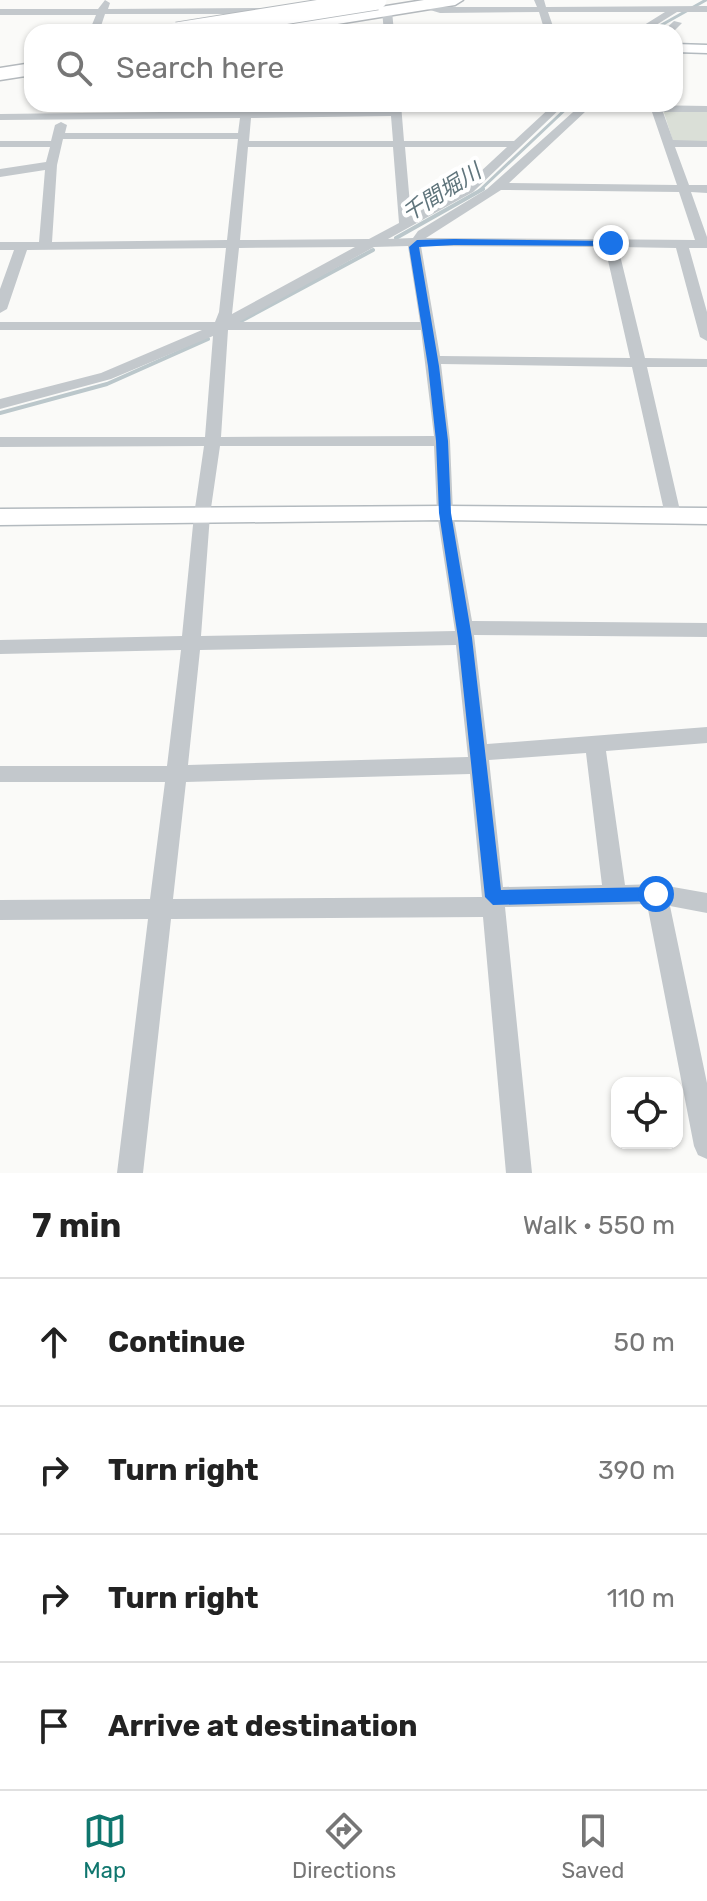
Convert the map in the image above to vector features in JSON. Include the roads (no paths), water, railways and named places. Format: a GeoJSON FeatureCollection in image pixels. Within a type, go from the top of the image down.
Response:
{"type":"FeatureCollection","features":[{"type":"Feature","properties":{"kind":"highway"},"geometry":{"type":"LineString","coordinates":[[229,24],[303,13],[455,0]]}},
{"type":"Feature","properties":{"kind":"highway"},"geometry":{"type":"LineString","coordinates":[[257,19],[379,5]]}},
{"type":"Feature","properties":{"kind":"highway"},"geometry":{"type":"LineString","coordinates":[[237,24],[379,5]]}},
{"type":"Feature","properties":{"kind":"street"},"geometry":{"type":"LineString","coordinates":[[97,24],[106,0]]}},
{"type":"Feature","properties":{"kind":"street"},"geometry":{"type":"LineString","coordinates":[[421,3],[440,10],[541,5],[679,9],[696,6]]}},
{"type":"Feature","properties":{"kind":"street"},"geometry":{"type":"LineString","coordinates":[[379,5],[386,24]]}},
{"type":"Feature","properties":{"kind":"street"},"geometry":{"type":"LineString","coordinates":[[541,5],[547,24]]}},
{"type":"Feature","properties":{"kind":"street"},"geometry":{"type":"LineString","coordinates":[[652,24],[679,9]]}},
{"type":"Feature","properties":{"kind":"street"},"geometry":{"type":"LineString","coordinates":[[0,12],[102,11],[257,19]]}},
{"type":"Feature","properties":{"kind":"street"},"geometry":{"type":"LineString","coordinates":[[683,48],[707,49]]}},
{"type":"Feature","properties":{"kind":"street"},"geometry":{"type":"LineString","coordinates":[[683,108],[707,109]]}},
{"type":"Feature","properties":{"kind":"street"},"geometry":{"type":"LineString","coordinates":[[0,117],[48,112]]}},
{"type":"Feature","properties":{"kind":"street"},"geometry":{"type":"LineString","coordinates":[[45,245],[51,165],[66,112]]}},
{"type":"Feature","properties":{"kind":"street"},"geometry":{"type":"LineString","coordinates":[[130,1173],[191,646],[202,515],[213,440],[221,324],[226,312],[246,112]]}},
{"type":"Feature","properties":{"kind":"street"},"geometry":{"type":"LineString","coordinates":[[397,112],[405,224]]}},
{"type":"Feature","properties":{"kind":"street"},"geometry":{"type":"LineString","coordinates":[[0,404],[118,372],[195,340],[469,189],[551,112]]}},
{"type":"Feature","properties":{"kind":"street"},"geometry":{"type":"LineString","coordinates":[[519,1173],[494,902],[464,633],[445,513],[442,441],[433,360],[414,247],[423,234],[498,186],[579,112]]}},
{"type":"Feature","properties":{"kind":"street"},"geometry":{"type":"LineString","coordinates":[[0,246],[705,244],[657,112]]}},
{"type":"Feature","properties":{"kind":"street"},"geometry":{"type":"LineString","coordinates":[[0,144],[57,140],[243,140],[517,144]]}},
{"type":"Feature","properties":{"kind":"street"},"geometry":{"type":"LineString","coordinates":[[668,143],[707,144]]}},
{"type":"Feature","properties":{"kind":"street"},"geometry":{"type":"LineString","coordinates":[[0,173],[51,165]]}},
{"type":"Feature","properties":{"kind":"street"},"geometry":{"type":"LineString","coordinates":[[498,186],[707,189]]}},
{"type":"Feature","properties":{"kind":"street"},"geometry":{"type":"LineString","coordinates":[[611,243],[673,515]]}},
{"type":"Feature","properties":{"kind":"street"},"geometry":{"type":"LineString","coordinates":[[681,244],[707,337]]}},
{"type":"Feature","properties":{"kind":"street"},"geometry":{"type":"LineString","coordinates":[[0,309],[22,246]]}},
{"type":"Feature","properties":{"kind":"street"},"geometry":{"type":"LineString","coordinates":[[0,326],[427,326]]}},
{"type":"Feature","properties":{"kind":"street"},"geometry":{"type":"LineString","coordinates":[[433,360],[707,363]]}},
{"type":"Feature","properties":{"kind":"street"},"geometry":{"type":"LineString","coordinates":[[0,442],[442,441]]}},
{"type":"Feature","properties":{"kind":"street"},"geometry":{"type":"LineString","coordinates":[[0,517],[445,513],[707,516]]}},
{"type":"Feature","properties":{"kind":"street"},"geometry":{"type":"LineString","coordinates":[[0,647],[191,646],[464,633],[707,630]]}},
{"type":"Feature","properties":{"kind":"street"},"geometry":{"type":"LineString","coordinates":[[0,774],[175,774],[478,759],[707,735]]}},
{"type":"Feature","properties":{"kind":"street"},"geometry":{"type":"LineString","coordinates":[[595,746],[615,895]]}},
{"type":"Feature","properties":{"kind":"street"},"geometry":{"type":"LineString","coordinates":[[656,894],[707,1146]]}},
{"type":"Feature","properties":{"kind":"street"},"geometry":{"type":"LineString","coordinates":[[0,910],[494,902],[656,894],[707,903]]}},
{"type":"Feature","properties":{"kind":"waterway","name":"千間堀川"},"geometry":{"type":"LineString","coordinates":[[663,24],[706,0]]}},
{"type":"Feature","properties":{"kind":"waterway","name":"千間堀川"},"geometry":{"type":"LineString","coordinates":[[479,191],[563,112]]}},
{"type":"Feature","properties":{"kind":"waterway","name":"千間堀川"},"geometry":{"type":"LineString","coordinates":[[396,238],[483,189]]}},
{"type":"Feature","properties":{"kind":"waterway","name":"千間堀川"},"geometry":{"type":"LineString","coordinates":[[241,321],[373,250]]}},
{"type":"Feature","properties":{"kind":"waterway","name":"千間堀川"},"geometry":{"type":"LineString","coordinates":[[0,413],[107,384],[208,339]]}}]}
